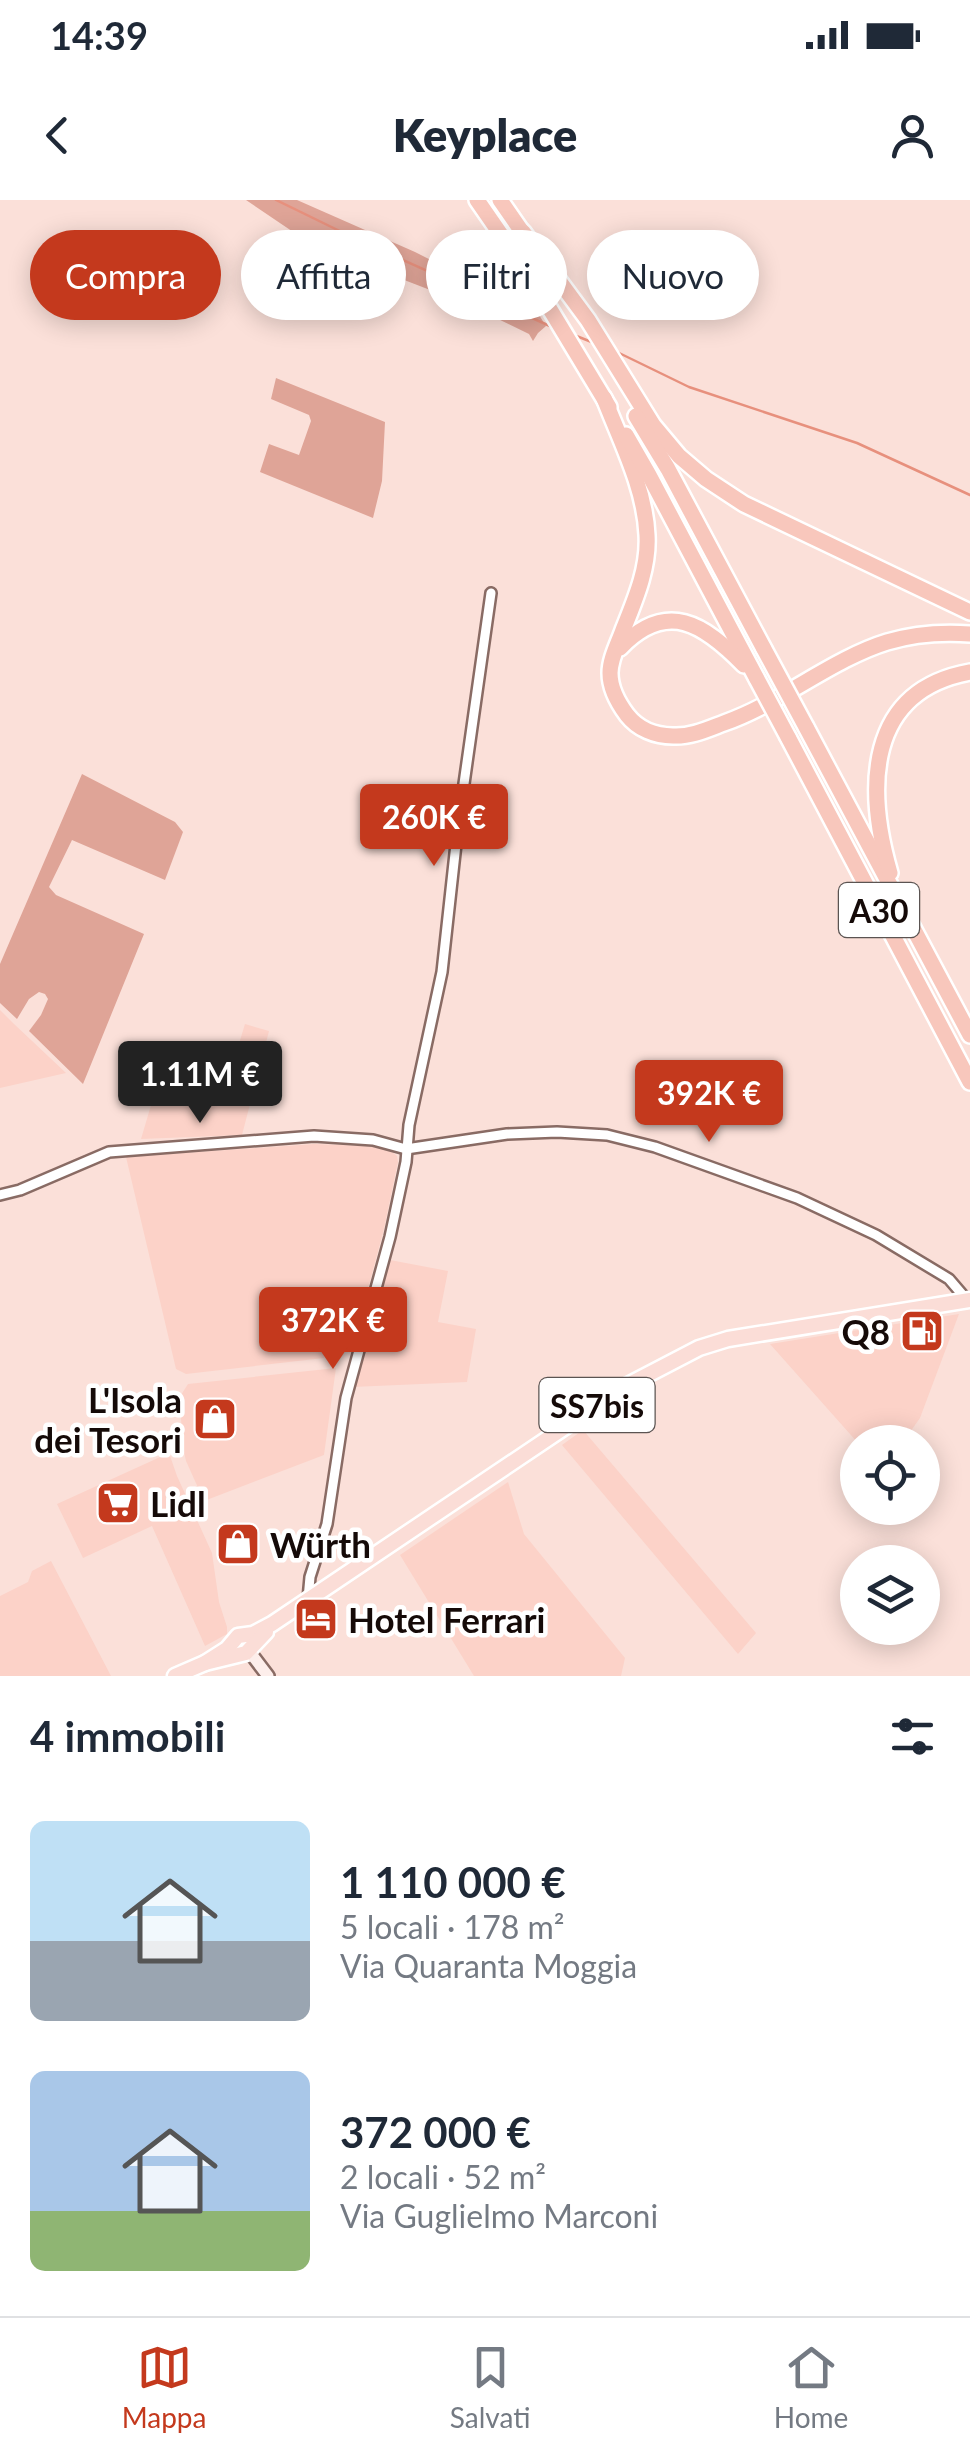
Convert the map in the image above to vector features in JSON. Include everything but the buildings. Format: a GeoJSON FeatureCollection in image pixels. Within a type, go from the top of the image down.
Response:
{"type":"FeatureCollection","features":[{"type":"Feature","properties":{"kind":"highway","name":"A30"},"geometry":{"type":"LineString","coordinates":[[478,200],[568,338],[649,475],[970,1082]]}},
{"type":"Feature","properties":{"kind":"highway"},"geometry":{"type":"LineString","coordinates":[[500,200],[620,379],[679,456],[744,504],[970,612]]}},
{"type":"Feature","properties":{"kind":"highway","name":"A30"},"geometry":{"type":"LineString","coordinates":[[620,379],[970,1035]]}},
{"type":"Feature","properties":{"kind":"highway"},"geometry":{"type":"LineString","coordinates":[[604,398],[638,487],[648,535],[640,587],[610,669],[615,696],[631,720],[654,734],[695,734],[751,712],[887,642],[935,634],[970,634]]}},
{"type":"Feature","properties":{"kind":"highway"},"geometry":{"type":"LineString","coordinates":[[614,654],[643,628],[672,621],[689,623],[716,637],[757,678]]}},
{"type":"Feature","properties":{"kind":"highway"},"geometry":{"type":"LineString","coordinates":[[898,901],[877,811],[877,764],[882,743],[904,705],[938,680],[970,672]]}},
{"type":"Feature","properties":{"kind":"main road","name":"SS7bis"},"geometry":{"type":"LineString","coordinates":[[175,1676],[244,1646],[253,1634],[626,1386],[699,1348],[728,1339],[968,1300]]}},
{"type":"Feature","properties":{"kind":"street"},"geometry":{"type":"LineString","coordinates":[[308,1599],[310,1577],[327,1524],[346,1398],[390,1237],[442,972],[458,826],[492,593]]}},
{"type":"Feature","properties":{"kind":"street"},"geometry":{"type":"LineString","coordinates":[[0,1195],[110,1152],[314,1136],[373,1140],[406,1150],[507,1134],[607,1135],[656,1146],[796,1198],[876,1235],[948,1279],[968,1300]]}},
{"type":"Feature","properties":{"kind":"street"},"geometry":{"type":"LineString","coordinates":[[244,1646],[268,1676]]}},
{"type":"Feature","properties":{"kind":"shaded area"},"geometry":{"type":"Polygon","coordinates":[[[246,200],[297,200],[365,230],[290,230],[246,200]]]}},
{"type":"Feature","properties":{"kind":"shaded area"},"geometry":{"type":"Polygon","coordinates":[[[406,248],[426,258],[426,288],[406,281],[406,248]]]}},
{"type":"Feature","properties":{"kind":"shaded area"},"geometry":{"type":"Polygon","coordinates":[[[500,320],[542,320],[546,326],[533,341],[529,334],[500,320]]]}},
{"type":"Feature","properties":{"kind":"shaded area"},"geometry":{"type":"Polygon","coordinates":[[[276,378],[385,422],[382,481],[373,518],[260,472],[269,444],[299,455],[311,421],[309,415],[271,399],[276,378]]]}},
{"type":"Feature","properties":{"kind":"shaded area"},"geometry":{"type":"Polygon","coordinates":[[[82,774],[175,822],[183,832],[165,880],[72,840],[49,887],[56,895],[144,934],[83,1084],[29,1031],[48,999],[45,994],[39,992],[29,999],[17,1019],[0,1003],[0,964],[82,774]]]}},
{"type":"Feature","properties":{"kind":"shaded area"},"geometry":{"type":"Polygon","coordinates":[[[0,1010],[14,1024],[66,1073],[0,1088],[0,1010]]]}},
{"type":"Feature","properties":{"kind":"shaded area"},"geometry":{"type":"Polygon","coordinates":[[[245,1024],[269,1031],[242,1135],[141,1139],[164,1061],[231,1070],[245,1024]]]}},
{"type":"Feature","properties":{"kind":"shaded area"},"geometry":{"type":"Polygon","coordinates":[[[314,1144],[367,1146],[390,1150],[397,1156],[384,1229],[353,1345],[325,1347],[324,1358],[186,1374],[176,1369],[126,1157],[314,1144]]]}},
{"type":"Feature","properties":{"kind":"shaded area"},"geometry":{"type":"Polygon","coordinates":[[[390,1260],[448,1271],[438,1322],[476,1329],[467,1382],[352,1387],[390,1260]]]}},
{"type":"Feature","properties":{"kind":"shaded area"},"geometry":{"type":"Polygon","coordinates":[[[959,1314],[915,1425],[842,1425],[770,1344],[959,1314]]]}},
{"type":"Feature","properties":{"kind":"shaded area"},"geometry":{"type":"Polygon","coordinates":[[[336,1368],[324,1455],[204,1501],[184,1452],[179,1398],[188,1384],[336,1368]]]}},
{"type":"Feature","properties":{"kind":"shaded area"},"geometry":{"type":"Polygon","coordinates":[[[583,1430],[756,1633],[738,1654],[562,1445],[583,1430]]]}},
{"type":"Feature","properties":{"kind":"shaded area"},"geometry":{"type":"Polygon","coordinates":[[[169,1453],[212,1553],[227,1627],[227,1634],[205,1646],[152,1526],[83,1558],[57,1504],[169,1453]]]}},
{"type":"Feature","properties":{"kind":"shaded area"},"geometry":{"type":"Polygon","coordinates":[[[508,1482],[524,1534],[625,1658],[621,1676],[474,1676],[400,1555],[508,1482]]]}},
{"type":"Feature","properties":{"kind":"shaded area"},"geometry":{"type":"Polygon","coordinates":[[[51,1561],[111,1676],[0,1676],[0,1596],[28,1582],[32,1571],[51,1561]]]}},
{"type":"Feature","properties":{"kind":"waterway"},"geometry":{"type":"LineString","coordinates":[[276,200],[552,327]]}},
{"type":"Feature","properties":{"kind":"waterway"},"geometry":{"type":"LineString","coordinates":[[574,335],[594,343]]}},
{"type":"Feature","properties":{"kind":"waterway"},"geometry":{"type":"LineString","coordinates":[[615,351],[689,387],[857,443],[970,495]]}},
{"type":"Feature","properties":{"kind":"place","name":"Q8"},"geometry":{"type":"Point","coordinates":[922,1331]}},
{"type":"Feature","properties":{"kind":"place","name":"L'Isola dei Tesori"},"geometry":{"type":"Point","coordinates":[215,1419]}},
{"type":"Feature","properties":{"kind":"place","name":"Lidl"},"geometry":{"type":"Point","coordinates":[118,1503]}},
{"type":"Feature","properties":{"kind":"place","name":"Würth"},"geometry":{"type":"Point","coordinates":[238,1544]}},
{"type":"Feature","properties":{"kind":"place","name":"Hotel Ferrari"},"geometry":{"type":"Point","coordinates":[316,1619]}}]}
